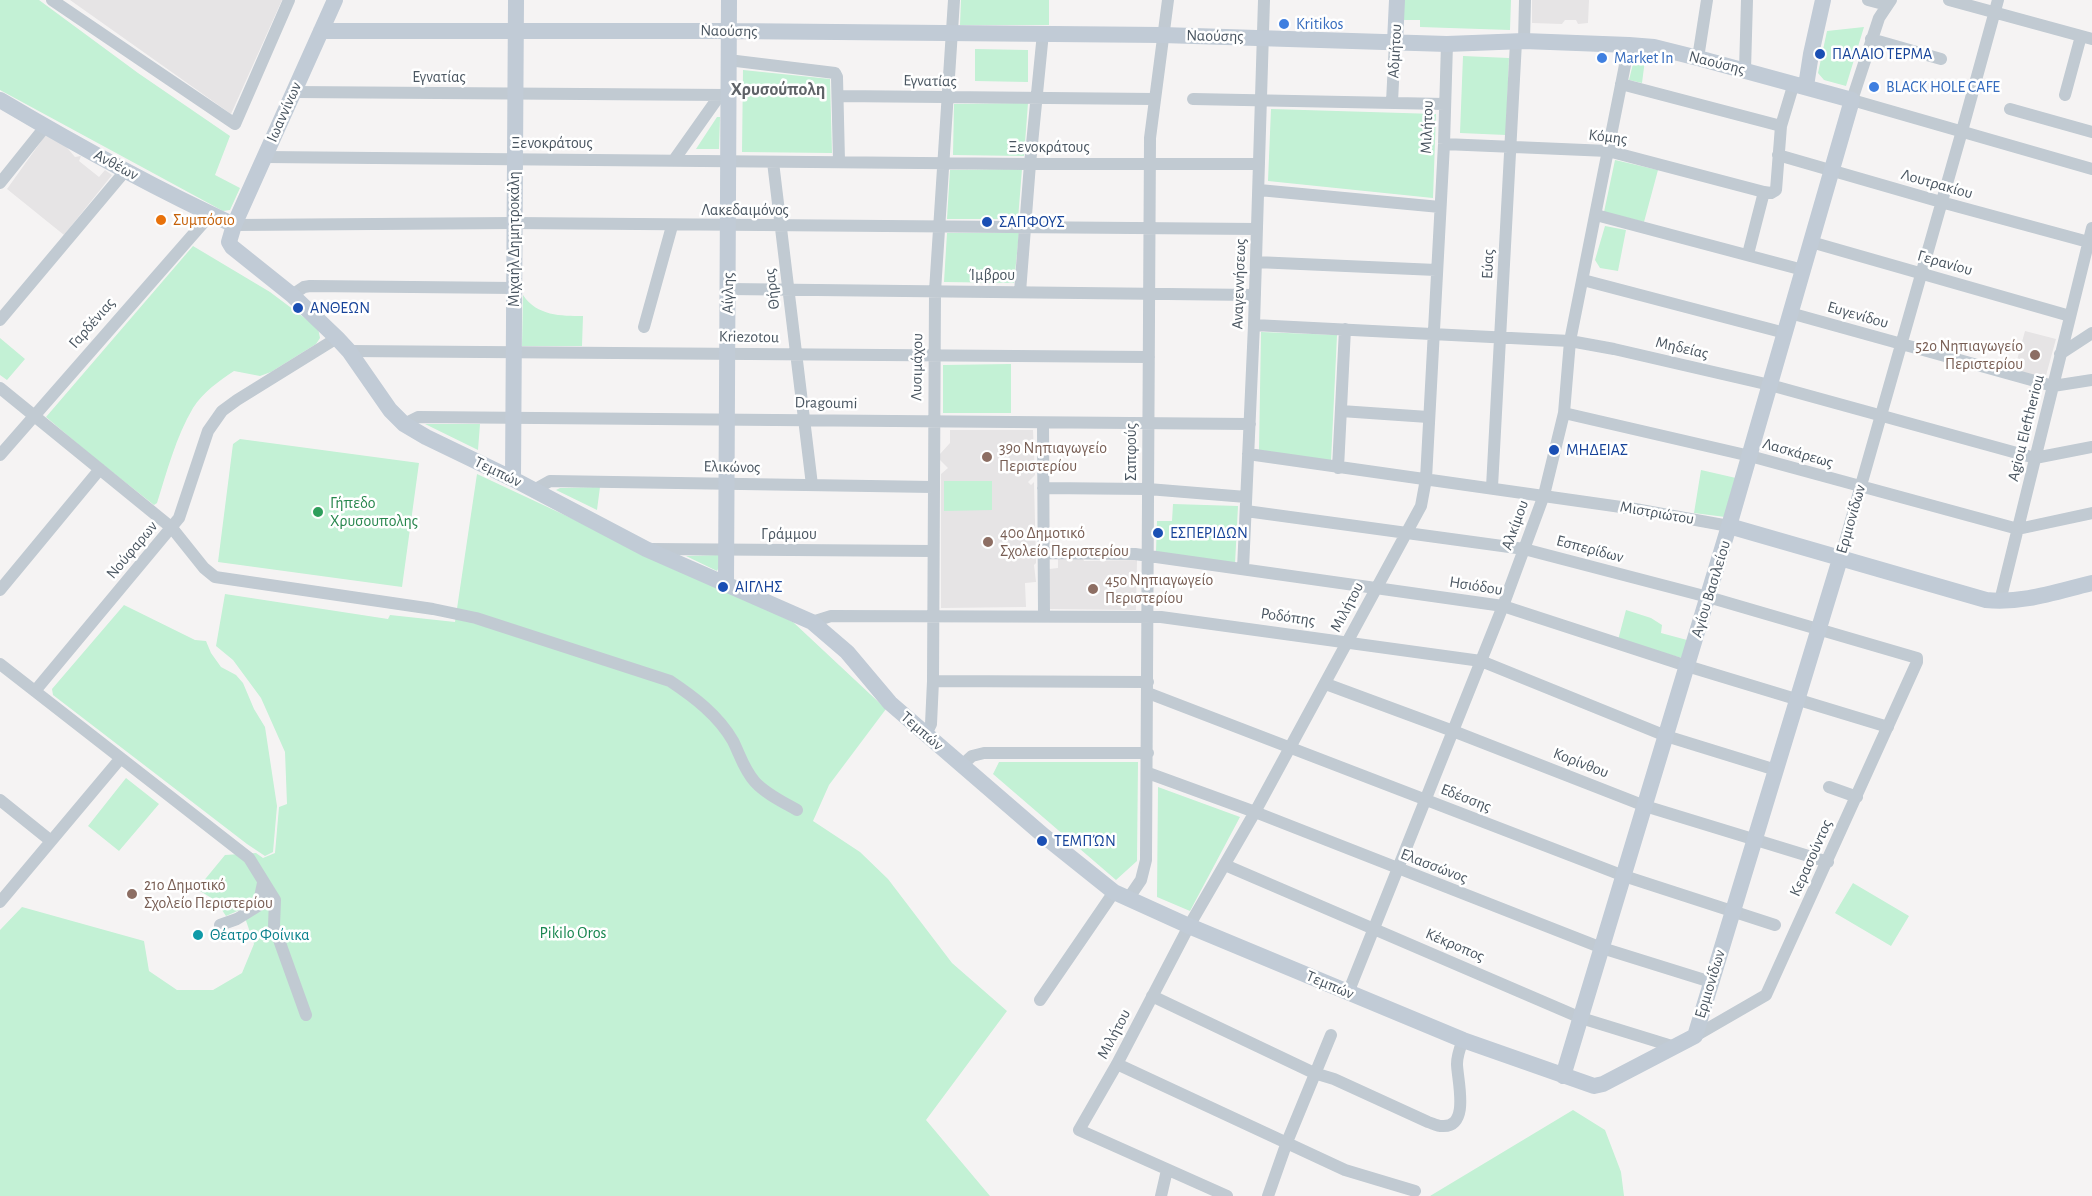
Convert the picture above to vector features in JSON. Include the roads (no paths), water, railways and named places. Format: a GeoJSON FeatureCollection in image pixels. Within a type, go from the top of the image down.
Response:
{"type":"FeatureCollection","features":[{"type":"Feature","properties":{"kind":"street"},"geometry":{"type":"LineString","coordinates":[[52,0],[234,124],[289,0]]}},
{"type":"Feature","properties":{"kind":"street","name":"Ιωαννίνων"},"geometry":{"type":"LineString","coordinates":[[234,225],[335,0]]}},
{"type":"Feature","properties":{"kind":"street","name":"Μιχαήλ Δημητροκάλη"},"geometry":{"type":"LineString","coordinates":[[513,478],[516,0]]}},
{"type":"Feature","properties":{"kind":"street","name":"Αίγλης"},"geometry":{"type":"LineString","coordinates":[[726,585],[726,353],[729,290],[728,160],[724,95],[728,60],[729,0]]}},
{"type":"Feature","properties":{"kind":"street","name":"Λυσιμάχου"},"geometry":{"type":"LineString","coordinates":[[926,734],[931,724],[933,681],[935,291],[954,0]]}},
{"type":"Feature","properties":{"kind":"street","name":"Σαπφούς"},"geometry":{"type":"LineString","coordinates":[[1040,1000],[1121,896],[1141,880],[1146,860],[1149,164],[1154,99],[1168,0]]}},
{"type":"Feature","properties":{"kind":"street","name":"Αναγεννήσεως"},"geometry":{"type":"LineString","coordinates":[[1243,569],[1259,190],[1264,0]]}},
{"type":"Feature","properties":{"kind":"street","name":"Αδμήτου"},"geometry":{"type":"LineString","coordinates":[[1392,102],[1397,0]]}},
{"type":"Feature","properties":{"kind":"street","name":"Εύας"},"geometry":{"type":"LineString","coordinates":[[1492,488],[1511,147],[1525,0]]}},
{"type":"Feature","properties":{"kind":"street"},"geometry":{"type":"LineString","coordinates":[[1698,58],[1707,0]]}},
{"type":"Feature","properties":{"kind":"street"},"geometry":{"type":"LineString","coordinates":[[1746,70],[1747,0]]}},
{"type":"Feature","properties":{"kind":"street"},"geometry":{"type":"LineString","coordinates":[[1748,254],[1764,192],[1771,193],[1776,189],[1780,126],[1811,54],[1823,0]]}},
{"type":"Feature","properties":{"kind":"street"},"geometry":{"type":"LineString","coordinates":[[1852,100],[1871,39],[1889,2],[1868,0]]}},
{"type":"Feature","properties":{"kind":"street"},"geometry":{"type":"LineString","coordinates":[[1949,0],[2086,37],[2065,95]]}},
{"type":"Feature","properties":{"kind":"street","name":"Ερμιονίδων"},"geometry":{"type":"LineString","coordinates":[[1695,1036],[1840,559],[1998,0]]}},
{"type":"Feature","properties":{"kind":"street","name":"Ναούσης"},"geometry":{"type":"LineString","coordinates":[[321,30],[1162,34],[1447,44],[1520,41],[1629,45],[1654,47],[1800,84],[2092,169]]}},
{"type":"Feature","properties":{"kind":"street"},"geometry":{"type":"LineString","coordinates":[[1020,292],[1043,33]]}},
{"type":"Feature","properties":{"kind":"street"},"geometry":{"type":"LineString","coordinates":[[1871,39],[1941,59]]}},
{"type":"Feature","properties":{"kind":"street","name":"Μιλήτου"},"geometry":{"type":"LineString","coordinates":[[1167,1170],[1079,1130],[1117,1064],[1189,926],[1326,684],[1421,506],[1426,479],[1444,144],[1447,44]]}},
{"type":"Feature","properties":{"kind":"street","name":"Αλκίμου"},"geometry":{"type":"LineString","coordinates":[[1348,993],[1503,606],[1544,495],[1564,413],[1570,341],[1629,45]]}},
{"type":"Feature","properties":{"kind":"street"},"geometry":{"type":"LineString","coordinates":[[728,60],[836,73],[839,161]]}},
{"type":"Feature","properties":{"kind":"street"},"geometry":{"type":"LineString","coordinates":[[1621,84],[1780,126]]}},
{"type":"Feature","properties":{"kind":"street","name":"Εγνατίας"},"geometry":{"type":"LineString","coordinates":[[294,92],[724,95]]}},
{"type":"Feature","properties":{"kind":"street"},"geometry":{"type":"LineString","coordinates":[[674,160],[724,95]]}},
{"type":"Feature","properties":{"kind":"street","name":"Εγνατίας"},"geometry":{"type":"LineString","coordinates":[[838,96],[1154,99]]}},
{"type":"Feature","properties":{"kind":"street"},"geometry":{"type":"LineString","coordinates":[[1193,99],[1444,104]]}},
{"type":"Feature","properties":{"kind":"street","name":"Ανθέων"},"geometry":{"type":"LineString","coordinates":[[0,100],[45,127],[234,225]]}},
{"type":"Feature","properties":{"kind":"street","name":"Αγίου Βασιλείου"},"geometry":{"type":"LineString","coordinates":[[1563,1076],[1750,456],[1852,100]]}},
{"type":"Feature","properties":{"kind":"street"},"geometry":{"type":"LineString","coordinates":[[2010,109],[2092,132]]}},
{"type":"Feature","properties":{"kind":"street"},"geometry":{"type":"LineString","coordinates":[[0,183],[45,127]]}},
{"type":"Feature","properties":{"kind":"street","name":"Κόμης"},"geometry":{"type":"LineString","coordinates":[[1444,144],[1608,151],[1764,192]]}},
{"type":"Feature","properties":{"kind":"street","name":"Λουτρακίου"},"geometry":{"type":"LineString","coordinates":[[1778,155],[2090,243]]}},
{"type":"Feature","properties":{"kind":"street","name":"Ξενοκράτους"},"geometry":{"type":"LineString","coordinates":[[265,157],[1259,164]]}},
{"type":"Feature","properties":{"kind":"street","name":"Θήρας"},"geometry":{"type":"LineString","coordinates":[[773,162],[812,485]]}},
{"type":"Feature","properties":{"kind":"street"},"geometry":{"type":"LineString","coordinates":[[0,320],[126,170]]}},
{"type":"Feature","properties":{"kind":"street"},"geometry":{"type":"LineString","coordinates":[[1259,190],[1440,207]]}},
{"type":"Feature","properties":{"kind":"street","name":"Γαρδένιας"},"geometry":{"type":"LineString","coordinates":[[0,455],[210,214]]}},
{"type":"Feature","properties":{"kind":"street"},"geometry":{"type":"LineString","coordinates":[[1596,215],[1803,270]]}},
{"type":"Feature","properties":{"kind":"street","name":"Λακεδαιμόνος"},"geometry":{"type":"LineString","coordinates":[[234,225],[514,224],[1257,229]]}},
{"type":"Feature","properties":{"kind":"street","name":"Τεμπών"},"geometry":{"type":"LineString","coordinates":[[234,225],[229,239],[231,246],[292,295],[350,351],[390,410],[404,424],[426,437],[513,478],[646,549],[812,622],[847,652],[879,692],[962,766],[1052,843],[1121,896],[1463,1040],[1594,1086],[1603,1084],[1695,1036]]}},
{"type":"Feature","properties":{"kind":"street"},"geometry":{"type":"LineString","coordinates":[[644,327],[672,226]]}},
{"type":"Feature","properties":{"kind":"street","name":"Agiou Eleftheriou"},"geometry":{"type":"LineString","coordinates":[[2000,601],[2092,228]]}},
{"type":"Feature","properties":{"kind":"street","name":"Γερανίου"},"geometry":{"type":"LineString","coordinates":[[1811,242],[2070,316]]}},
{"type":"Feature","properties":{"kind":"street"},"geometry":{"type":"LineString","coordinates":[[1256,262],[1436,270]]}},
{"type":"Feature","properties":{"kind":"street"},"geometry":{"type":"LineString","coordinates":[[1583,280],[1785,333]]}},
{"type":"Feature","properties":{"kind":"street"},"geometry":{"type":"LineString","coordinates":[[292,295],[310,286],[514,288]]}},
{"type":"Feature","properties":{"kind":"street","name":"Ίμβρου"},"geometry":{"type":"LineString","coordinates":[[729,290],[1255,295]]}},
{"type":"Feature","properties":{"kind":"street","name":"Ευγενίδου"},"geometry":{"type":"LineString","coordinates":[[1791,313],[2053,386],[2092,380]]}},
{"type":"Feature","properties":{"kind":"street","name":"Μηδείας"},"geometry":{"type":"LineString","coordinates":[[1254,325],[1570,341],[1614,349],[1770,386],[2035,458],[2092,447]]}},
{"type":"Feature","properties":{"kind":"street"},"geometry":{"type":"LineString","coordinates":[[1338,468],[1345,329]]}},
{"type":"Feature","properties":{"kind":"street"},"geometry":{"type":"LineString","coordinates":[[2060,354],[2092,333]]}},
{"type":"Feature","properties":{"kind":"street","name":"Νούφαρων"},"geometry":{"type":"LineString","coordinates":[[35,692],[172,528],[184,508],[208,431],[222,411],[337,338]]}},
{"type":"Feature","properties":{"kind":"street","name":"Kriezotou"},"geometry":{"type":"LineString","coordinates":[[350,351],[1149,357]]}},
{"type":"Feature","properties":{"kind":"street"},"geometry":{"type":"LineString","coordinates":[[0,388],[172,528],[204,568],[215,576],[433,609],[476,618],[670,681],[694,697],[718,720],[754,782],[766,792],[797,810]]}},
{"type":"Feature","properties":{"kind":"street"},"geometry":{"type":"LineString","coordinates":[[1341,411],[1428,417]]}},
{"type":"Feature","properties":{"kind":"street","name":"Λασκάρεως"},"geometry":{"type":"LineString","coordinates":[[1564,413],[1750,456],[1860,488],[2018,529],[2092,513]]}},
{"type":"Feature","properties":{"kind":"street","name":"Dragoumi"},"geometry":{"type":"LineString","coordinates":[[404,424],[418,417],[513,417],[1250,424]]}},
{"type":"Feature","properties":{"kind":"street"},"geometry":{"type":"LineString","coordinates":[[1043,423],[1044,616]]}},
{"type":"Feature","properties":{"kind":"street","name":"Μιστριώτου"},"geometry":{"type":"LineString","coordinates":[[1248,454],[1544,495],[1729,526],[1986,600],[2000,601],[2038,596],[2092,583]]}},
{"type":"Feature","properties":{"kind":"street"},"geometry":{"type":"LineString","coordinates":[[0,590],[100,470]]}},
{"type":"Feature","properties":{"kind":"street","name":"Ελικώνος"},"geometry":{"type":"LineString","coordinates":[[534,490],[550,481],[933,487]]}},
{"type":"Feature","properties":{"kind":"street"},"geometry":{"type":"LineString","coordinates":[[1043,488],[1148,489],[1246,497]]}},
{"type":"Feature","properties":{"kind":"street","name":"Εσπερίδων"},"geometry":{"type":"LineString","coordinates":[[1246,511],[1524,549],[1708,597],[1917,658]]}},
{"type":"Feature","properties":{"kind":"street","name":"Γράμμου"},"geometry":{"type":"LineString","coordinates":[[646,549],[933,551]]}},
{"type":"Feature","properties":{"kind":"street","name":"Ησιόδου"},"geometry":{"type":"LineString","coordinates":[[1043,553],[1148,555],[1503,606],[1687,666],[1888,727]]}},
{"type":"Feature","properties":{"kind":"street","name":"Ροδόπης"},"geometry":{"type":"LineString","coordinates":[[812,622],[831,616],[1146,616],[1481,661],[1666,736],[1776,770]]}},
{"type":"Feature","properties":{"kind":"street","name":"Κερασούντος"},"geometry":{"type":"LineString","coordinates":[[1695,1036],[1766,995],[1828,862],[1917,658]]}},
{"type":"Feature","properties":{"kind":"street"},"geometry":{"type":"LineString","coordinates":[[0,664],[249,858],[275,900],[274,926]]}},
{"type":"Feature","properties":{"kind":"street","name":"Εδέσσης"},"geometry":{"type":"LineString","coordinates":[[933,681],[1148,687],[1426,801],[1624,876],[1775,925]]}},
{"type":"Feature","properties":{"kind":"street","name":"Κορίνθου"},"geometry":{"type":"LineString","coordinates":[[1326,684],[1645,806],[1828,862]]}},
{"type":"Feature","properties":{"kind":"street"},"geometry":{"type":"LineString","coordinates":[[962,766],[972,756],[984,753],[1148,753]]}},
{"type":"Feature","properties":{"kind":"street"},"geometry":{"type":"LineString","coordinates":[[0,902],[120,759]]}},
{"type":"Feature","properties":{"kind":"street","name":"Ελασσώνος"},"geometry":{"type":"LineString","coordinates":[[1148,773],[1255,812],[1602,948],[1711,982]]}},
{"type":"Feature","properties":{"kind":"street"},"geometry":{"type":"LineString","coordinates":[[1829,787],[1857,797]]}},
{"type":"Feature","properties":{"kind":"street"},"geometry":{"type":"LineString","coordinates":[[0,800],[51,841]]}},
{"type":"Feature","properties":{"kind":"street","name":"Κέκροπος"},"geometry":{"type":"LineString","coordinates":[[1225,865],[1581,1018],[1675,1047]]}},
{"type":"Feature","properties":{"kind":"street"},"geometry":{"type":"LineString","coordinates":[[220,925],[237,919],[258,906],[263,883]]}},
{"type":"Feature","properties":{"kind":"street"},"geometry":{"type":"LineString","coordinates":[[258,906],[274,926],[306,1015]]}},
{"type":"Feature","properties":{"kind":"street"},"geometry":{"type":"LineString","coordinates":[[1152,996],[1314,1073],[1334,1079],[1443,1127],[1452,1123],[1459,1114],[1461,1100],[1457,1065],[1463,1040]]}},
{"type":"Feature","properties":{"kind":"street"},"geometry":{"type":"LineString","coordinates":[[1268,1196],[1314,1073],[1331,1035]]}},
{"type":"Feature","properties":{"kind":"street"},"geometry":{"type":"LineString","coordinates":[[1117,1064],[1345,1170],[1414,1191]]}},
{"type":"Feature","properties":{"kind":"street"},"geometry":{"type":"LineString","coordinates":[[1161,1196],[1167,1170],[1227,1196]]}},
{"type":"Feature","properties":{"kind":"place","name":"Kritikos"},"geometry":{"type":"Point","coordinates":[1284,24]}},
{"type":"Feature","properties":{"kind":"place","name":"ΠΑΛΑΙΟ ΤΕΡΜΑ"},"geometry":{"type":"Point","coordinates":[1820,54]}},
{"type":"Feature","properties":{"kind":"place","name":"Market In"},"geometry":{"type":"Point","coordinates":[1602,58]}},
{"type":"Feature","properties":{"kind":"place","name":"BLACK HOLE CAFE"},"geometry":{"type":"Point","coordinates":[1874,87]}},
{"type":"Feature","properties":{"kind":"place","name":"Συμπόσιο"},"geometry":{"type":"Point","coordinates":[161,220]}},
{"type":"Feature","properties":{"kind":"place","name":"ΣΑΠΦΟΥΣ"},"geometry":{"type":"Point","coordinates":[987,222]}},
{"type":"Feature","properties":{"kind":"place","name":"ΑΝΘΕΩΝ"},"geometry":{"type":"Point","coordinates":[298,308]}},
{"type":"Feature","properties":{"kind":"place","name":"52ο Νηπιαγωγείο Περιστερίου"},"geometry":{"type":"Point","coordinates":[2035,355]}},
{"type":"Feature","properties":{"kind":"place","name":"ΜΗΔΕΙΑΣ"},"geometry":{"type":"Point","coordinates":[1554,450]}},
{"type":"Feature","properties":{"kind":"place","name":"39ο Νηπιαγωγείο Περιστερίου"},"geometry":{"type":"Point","coordinates":[987,457]}},
{"type":"Feature","properties":{"kind":"place","name":"Γήπεδο Χρυσουπολης"},"geometry":{"type":"Point","coordinates":[318,512]}},
{"type":"Feature","properties":{"kind":"place","name":"ΕΣΠΕΡΙΔΩΝ"},"geometry":{"type":"Point","coordinates":[1158,533]}},
{"type":"Feature","properties":{"kind":"place","name":"40ο Δημοτικό Σχολείο Περιστερίου"},"geometry":{"type":"Point","coordinates":[988,542]}},
{"type":"Feature","properties":{"kind":"place","name":"ΑΙΓΛΗΣ"},"geometry":{"type":"Point","coordinates":[723,587]}},
{"type":"Feature","properties":{"kind":"place","name":"45ο Νηπιαγωγείο Περιστερίου"},"geometry":{"type":"Point","coordinates":[1093,589]}},
{"type":"Feature","properties":{"kind":"place","name":"ΤΕΜΠΏΝ"},"geometry":{"type":"Point","coordinates":[1042,841]}},
{"type":"Feature","properties":{"kind":"place","name":"21ο Δημοτικό Σχολείο Περιστερίου"},"geometry":{"type":"Point","coordinates":[132,894]}},
{"type":"Feature","properties":{"kind":"place","name":"Θέατρο Φοίνικα"},"geometry":{"type":"Point","coordinates":[198,935]}},
{"type":"Feature","properties":{"kind":"district","name":"Χρυσούπολη"},"geometry":{"type":"Point","coordinates":[778,90]}},
{"type":"Feature","properties":{"kind":"park label","name":"Pikilo Oros"},"geometry":{"type":"Point","coordinates":[573,933]}}]}
